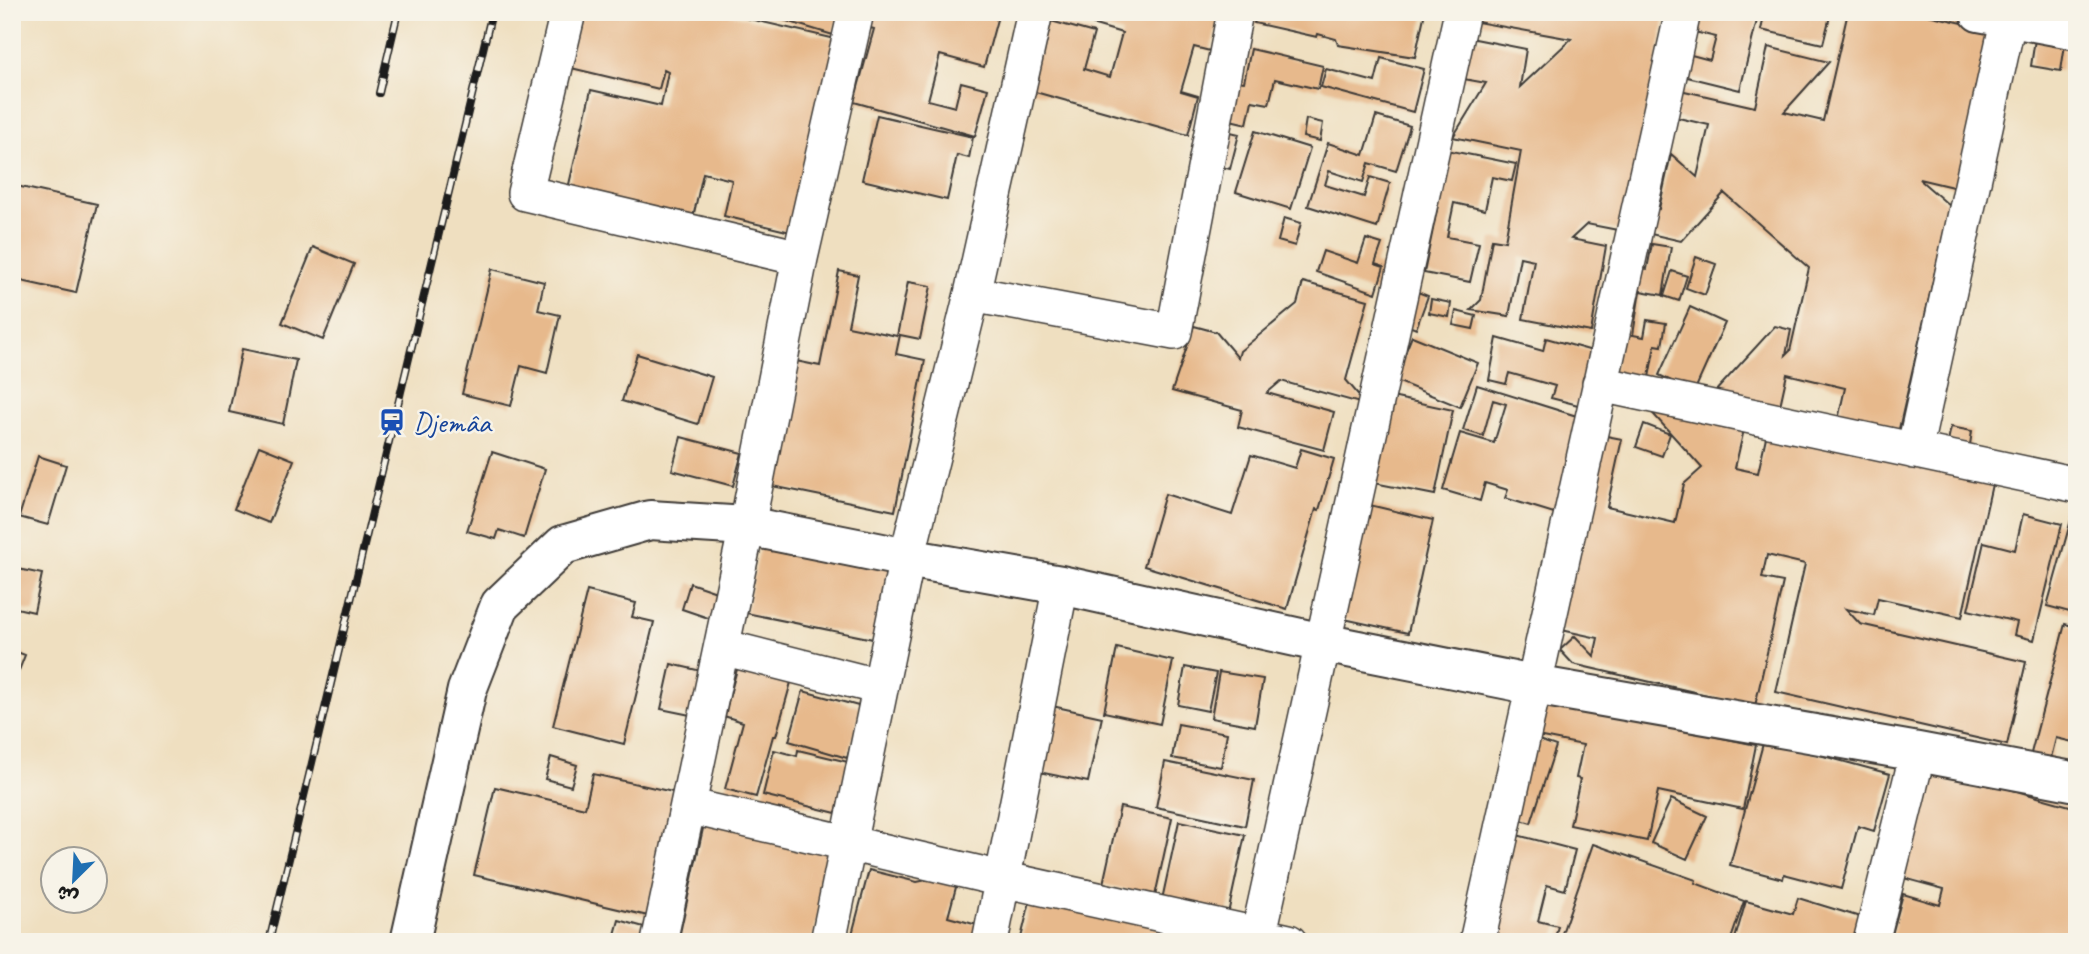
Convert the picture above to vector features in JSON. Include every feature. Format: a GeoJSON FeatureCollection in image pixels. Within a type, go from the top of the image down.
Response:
{"type":"FeatureCollection","features":[{"type":"Feature","properties":{"kind":"main road"},"geometry":{"type":"LineString","coordinates":[[1999,14],[2077,30]]}},
{"type":"Feature","properties":{"kind":"main road"},"geometry":{"type":"LineString","coordinates":[[410,942],[467,690],[500,605],[563,545],[650,520],[747,526],[1061,585],[1322,643],[1534,685],[2077,782]]}},
{"type":"Feature","properties":{"kind":"street"},"geometry":{"type":"LineString","coordinates":[[568,12],[525,193],[800,258]]}},
{"type":"Feature","properties":{"kind":"street"},"geometry":{"type":"LineString","coordinates":[[659,942],[747,526],[800,258],[856,12]]}},
{"type":"Feature","properties":{"kind":"street"},"geometry":{"type":"LineString","coordinates":[[828,942],[907,558],[972,294],[1035,12]]}},
{"type":"Feature","properties":{"kind":"street"},"geometry":{"type":"LineString","coordinates":[[972,294],[1174,332],[1235,12]]}},
{"type":"Feature","properties":{"kind":"street"},"geometry":{"type":"LineString","coordinates":[[688,806],[1268,939],[1322,643],[1462,12]]}},
{"type":"Feature","properties":{"kind":"street"},"geometry":{"type":"LineString","coordinates":[[1477,942],[1682,12]]}},
{"type":"Feature","properties":{"kind":"street"},"geometry":{"type":"LineString","coordinates":[[1914,451],[1999,14]]}},
{"type":"Feature","properties":{"kind":"street"},"geometry":{"type":"LineString","coordinates":[[1600,384],[2077,485]]}},
{"type":"Feature","properties":{"kind":"street"},"geometry":{"type":"LineString","coordinates":[[990,942],[1061,585]]}},
{"type":"Feature","properties":{"kind":"street"},"geometry":{"type":"LineString","coordinates":[[722,647],[880,687]]}},
{"type":"Feature","properties":{"kind":"street"},"geometry":{"type":"LineString","coordinates":[[1871,942],[1918,752]]}},
{"type":"Feature","properties":{"kind":"building"},"geometry":{"type":"Polygon","coordinates":[[[580,12],[720,12],[840,40],[795,233],[724,216],[732,180],[703,173],[692,222],[567,193],[591,90],[661,106],[668,72],[664,70],[659,89],[567,67],[580,12]]]}},
{"type":"Feature","properties":{"kind":"building"},"geometry":{"type":"Polygon","coordinates":[[[757,12],[839,12],[833,35],[757,12]]]}},
{"type":"Feature","properties":{"kind":"building"},"geometry":{"type":"Polygon","coordinates":[[[871,12],[999,12],[984,67],[940,55],[928,100],[955,107],[961,82],[988,89],[975,136],[854,102],[874,29],[867,27],[871,12]]]}},
{"type":"Feature","properties":{"kind":"building"},"geometry":{"type":"Polygon","coordinates":[[[1051,12],[1221,12],[1210,51],[1194,47],[1181,91],[1198,96],[1188,135],[1021,88],[1040,18],[1094,33],[1084,69],[1110,77],[1122,33],[1051,12]]]}},
{"type":"Feature","properties":{"kind":"building"},"geometry":{"type":"Polygon","coordinates":[[[1257,12],[1425,12],[1415,57],[1338,45],[1336,39],[1318,34],[1317,37],[1254,23],[1257,12]]]}},
{"type":"Feature","properties":{"kind":"building"},"geometry":{"type":"Polygon","coordinates":[[[1479,12],[1666,12],[1623,231],[1587,224],[1571,239],[1606,246],[1591,332],[1523,319],[1534,260],[1520,257],[1509,316],[1471,310],[1481,300],[1492,239],[1505,241],[1521,151],[1453,137],[1486,83],[1458,78],[1465,37],[1526,49],[1520,87],[1571,39],[1477,22],[1479,12]]]}},
{"type":"Feature","properties":{"kind":"building"},"geometry":{"type":"Polygon","coordinates":[[[1694,12],[1759,12],[1740,90],[1679,75],[1684,53],[1710,60],[1716,37],[1690,31],[1694,12]]]}},
{"type":"Feature","properties":{"kind":"building"},"geometry":{"type":"Polygon","coordinates":[[[1765,12],[1831,12],[1823,44],[1761,30],[1765,12]]]}},
{"type":"Feature","properties":{"kind":"building"},"geometry":{"type":"Polygon","coordinates":[[[1848,12],[1915,12],[1997,31],[1961,189],[1919,179],[1950,206],[1896,442],[1836,429],[1845,388],[1787,374],[1779,410],[1713,394],[1775,326],[1791,330],[1786,355],[1790,351],[1809,268],[1724,193],[1681,241],[1642,232],[1648,206],[1659,209],[1671,154],[1697,177],[1709,125],[1674,117],[1680,90],[1755,107],[1768,47],[1829,62],[1784,112],[1823,121],[1848,12]]]}},
{"type":"Feature","properties":{"kind":"building"},"geometry":{"type":"Polygon","coordinates":[[[2035,39],[2065,44],[2061,71],[2031,66],[2035,39]]]}},
{"type":"Feature","properties":{"kind":"building"},"geometry":{"type":"Polygon","coordinates":[[[1251,49],[1323,66],[1318,89],[1275,79],[1269,104],[1252,101],[1247,124],[1226,119],[1234,81],[1244,82],[1251,49]]]}},
{"type":"Feature","properties":{"kind":"building"},"geometry":{"type":"Polygon","coordinates":[[[1381,58],[1424,69],[1413,112],[1321,87],[1326,69],[1375,82],[1381,58]]]}},
{"type":"Feature","properties":{"kind":"building"},"geometry":{"type":"Polygon","coordinates":[[[877,115],[973,137],[969,158],[957,155],[947,200],[862,180],[877,115]]]}},
{"type":"Feature","properties":{"kind":"building"},"geometry":{"type":"Polygon","coordinates":[[[1376,116],[1410,126],[1396,171],[1369,163],[1363,182],[1329,171],[1325,185],[1364,197],[1370,177],[1390,183],[1377,228],[1308,206],[1328,143],[1364,155],[1376,116]]]}},
{"type":"Feature","properties":{"kind":"building"},"geometry":{"type":"Polygon","coordinates":[[[1306,119],[1323,123],[1320,141],[1303,137],[1306,119]]]}},
{"type":"Feature","properties":{"kind":"building"},"geometry":{"type":"Polygon","coordinates":[[[1222,130],[1239,134],[1230,169],[1214,165],[1222,130]]]}},
{"type":"Feature","properties":{"kind":"building"},"geometry":{"type":"Polygon","coordinates":[[[1255,131],[1310,148],[1291,209],[1236,192],[1255,131]]]}},
{"type":"Feature","properties":{"kind":"building"},"geometry":{"type":"Polygon","coordinates":[[[1442,149],[1516,164],[1512,181],[1492,177],[1485,210],[1454,203],[1447,237],[1479,243],[1470,282],[1424,273],[1438,205],[1426,201],[1442,149]]]}},
{"type":"Feature","properties":{"kind":"building"},"geometry":{"type":"Polygon","coordinates":[[[12,185],[97,204],[76,293],[12,279],[12,185]]]}},
{"type":"Feature","properties":{"kind":"building"},"geometry":{"type":"Polygon","coordinates":[[[1284,218],[1301,223],[1295,246],[1278,241],[1284,218]]]}},
{"type":"Feature","properties":{"kind":"building"},"geometry":{"type":"Polygon","coordinates":[[[1366,239],[1382,244],[1375,264],[1384,267],[1376,293],[1316,272],[1323,251],[1358,263],[1366,239]]]}},
{"type":"Feature","properties":{"kind":"building"},"geometry":{"type":"Polygon","coordinates":[[[1652,244],[1671,247],[1663,295],[1640,291],[1633,335],[1644,337],[1647,320],[1666,323],[1662,346],[1655,345],[1647,388],[1612,382],[1633,267],[1647,269],[1652,244]]]}},
{"type":"Feature","properties":{"kind":"building"},"geometry":{"type":"Polygon","coordinates":[[[313,247],[354,264],[323,340],[282,323],[313,247]]]}},
{"type":"Feature","properties":{"kind":"building"},"geometry":{"type":"Polygon","coordinates":[[[1696,257],[1716,264],[1705,295],[1686,288],[1696,257]]]}},
{"type":"Feature","properties":{"kind":"building"},"geometry":{"type":"Polygon","coordinates":[[[492,269],[544,282],[538,310],[560,315],[547,373],[521,366],[511,406],[462,394],[492,269]]]}},
{"type":"Feature","properties":{"kind":"building"},"geometry":{"type":"Polygon","coordinates":[[[839,271],[858,275],[848,326],[897,336],[908,282],[931,286],[920,339],[900,335],[896,354],[925,360],[895,511],[772,486],[796,361],[820,366],[839,271]]]}},
{"type":"Feature","properties":{"kind":"building"},"geometry":{"type":"Polygon","coordinates":[[[1672,271],[1687,276],[1679,301],[1664,296],[1672,271]]]}},
{"type":"Feature","properties":{"kind":"building"},"geometry":{"type":"Polygon","coordinates":[[[1303,282],[1368,300],[1346,380],[1367,405],[1281,381],[1267,393],[1334,412],[1324,450],[1238,427],[1242,410],[1172,391],[1194,326],[1216,332],[1238,358],[1240,351],[1297,304],[1303,282]]]}},
{"type":"Feature","properties":{"kind":"building"},"geometry":{"type":"Polygon","coordinates":[[[1410,289],[1428,296],[1416,329],[1397,321],[1410,289]]]}},
{"type":"Feature","properties":{"kind":"building"},"geometry":{"type":"Polygon","coordinates":[[[1431,299],[1451,303],[1449,317],[1429,313],[1431,299]]]}},
{"type":"Feature","properties":{"kind":"building"},"geometry":{"type":"Polygon","coordinates":[[[1690,307],[1725,323],[1694,392],[1659,375],[1690,307]]]}},
{"type":"Feature","properties":{"kind":"building"},"geometry":{"type":"Polygon","coordinates":[[[1456,311],[1476,316],[1473,329],[1453,325],[1456,311]]]}},
{"type":"Feature","properties":{"kind":"building"},"geometry":{"type":"Polygon","coordinates":[[[1412,336],[1478,363],[1460,407],[1394,380],[1412,336]]]}},
{"type":"Feature","properties":{"kind":"building"},"geometry":{"type":"Polygon","coordinates":[[[1497,338],[1543,351],[1546,338],[1596,352],[1582,406],[1551,398],[1555,386],[1509,373],[1506,384],[1489,380],[1497,338]]]}},
{"type":"Feature","properties":{"kind":"building"},"geometry":{"type":"Polygon","coordinates":[[[242,349],[296,360],[283,424],[229,412],[242,349]]]}},
{"type":"Feature","properties":{"kind":"building"},"geometry":{"type":"Polygon","coordinates":[[[637,354],[712,377],[698,424],[622,401],[637,354]]]}},
{"type":"Feature","properties":{"kind":"building"},"geometry":{"type":"Polygon","coordinates":[[[1477,385],[1583,418],[1554,513],[1505,498],[1508,490],[1485,483],[1480,501],[1443,490],[1460,433],[1494,443],[1506,404],[1493,400],[1483,436],[1463,430],[1477,385]]]}},
{"type":"Feature","properties":{"kind":"building"},"geometry":{"type":"Polygon","coordinates":[[[1387,396],[1453,410],[1435,495],[1369,482],[1387,396]]]}},
{"type":"Feature","properties":{"kind":"building"},"geometry":{"type":"Polygon","coordinates":[[[1637,396],[1746,421],[1735,468],[1758,473],[1768,428],[1993,480],[1962,617],[1878,598],[1874,615],[1846,609],[1860,624],[2026,662],[2007,745],[1776,692],[1805,564],[1767,555],[1762,578],[1783,582],[1755,706],[1573,664],[1560,650],[1575,636],[1594,656],[1598,638],[1557,629],[1601,435],[1622,439],[1607,507],[1675,523],[1684,484],[1702,468],[1637,396]]]}},
{"type":"Feature","properties":{"kind":"building"},"geometry":{"type":"Polygon","coordinates":[[[1644,424],[1670,434],[1662,456],[1636,447],[1644,424]]]}},
{"type":"Feature","properties":{"kind":"building"},"geometry":{"type":"Polygon","coordinates":[[[1951,427],[1972,431],[1970,445],[1948,441],[1951,427]]]}},
{"type":"Feature","properties":{"kind":"building"},"geometry":{"type":"Polygon","coordinates":[[[681,437],[742,453],[733,486],[672,470],[681,437]]]}},
{"type":"Feature","properties":{"kind":"building"},"geometry":{"type":"Polygon","coordinates":[[[259,446],[294,460],[269,523],[234,509],[259,446]]]}},
{"type":"Feature","properties":{"kind":"building"},"geometry":{"type":"Polygon","coordinates":[[[1301,449],[1334,459],[1319,510],[1316,509],[1287,609],[1144,566],[1165,494],[1232,515],[1251,455],[1295,468],[1301,449]]]}},
{"type":"Feature","properties":{"kind":"building"},"geometry":{"type":"Polygon","coordinates":[[[492,452],[545,469],[524,538],[499,530],[496,539],[467,531],[492,452]]]}},
{"type":"Feature","properties":{"kind":"building"},"geometry":{"type":"Polygon","coordinates":[[[38,456],[66,465],[48,525],[19,517],[38,456]]]}},
{"type":"Feature","properties":{"kind":"building"},"geometry":{"type":"Polygon","coordinates":[[[2077,502],[2077,614],[2047,606],[2077,502]]]}},
{"type":"Feature","properties":{"kind":"building"},"geometry":{"type":"Polygon","coordinates":[[[1361,503],[1433,520],[1408,633],[1335,617],[1361,503]]]}},
{"type":"Feature","properties":{"kind":"building"},"geometry":{"type":"Polygon","coordinates":[[[2023,514],[2062,524],[2034,640],[2014,635],[2017,622],[1968,610],[1984,542],[2015,550],[2023,514]]]}},
{"type":"Feature","properties":{"kind":"building"},"geometry":{"type":"Polygon","coordinates":[[[762,538],[893,566],[878,640],[746,613],[762,538]]]}},
{"type":"Feature","properties":{"kind":"building"},"geometry":{"type":"Polygon","coordinates":[[[13,568],[42,574],[34,612],[12,607],[13,568]]]}},
{"type":"Feature","properties":{"kind":"building"},"geometry":{"type":"Polygon","coordinates":[[[690,583],[725,595],[717,621],[682,609],[690,583]]]}},
{"type":"Feature","properties":{"kind":"building"},"geometry":{"type":"Polygon","coordinates":[[[587,591],[636,603],[632,617],[654,622],[624,744],[553,726],[587,591]]]}},
{"type":"Feature","properties":{"kind":"building"},"geometry":{"type":"Polygon","coordinates":[[[2065,624],[2077,627],[2077,743],[2056,738],[2050,762],[2030,757],[2065,624]]]}},
{"type":"Feature","properties":{"kind":"building"},"geometry":{"type":"Polygon","coordinates":[[[1117,648],[1173,661],[1160,724],[1104,712],[1117,648]]]}},
{"type":"Feature","properties":{"kind":"building"},"geometry":{"type":"Polygon","coordinates":[[[12,650],[25,655],[16,678],[12,676],[12,650]]]}},
{"type":"Feature","properties":{"kind":"building"},"geometry":{"type":"Polygon","coordinates":[[[741,655],[795,668],[756,797],[725,789],[743,722],[724,716],[741,655]]]}},
{"type":"Feature","properties":{"kind":"building"},"geometry":{"type":"Polygon","coordinates":[[[671,664],[710,673],[700,717],[661,709],[671,664]]]}},
{"type":"Feature","properties":{"kind":"building"},"geometry":{"type":"Polygon","coordinates":[[[1185,667],[1216,673],[1208,711],[1178,705],[1185,667]]]}},
{"type":"Feature","properties":{"kind":"building"},"geometry":{"type":"Polygon","coordinates":[[[1219,672],[1263,679],[1255,726],[1211,718],[1219,672]]]}},
{"type":"Feature","properties":{"kind":"building"},"geometry":{"type":"Polygon","coordinates":[[[803,691],[862,707],[847,758],[789,741],[803,691]]]}},
{"type":"Feature","properties":{"kind":"building"},"geometry":{"type":"Polygon","coordinates":[[[1539,700],[1756,745],[1743,809],[1658,791],[1647,841],[1570,825],[1580,779],[1576,778],[1583,745],[1532,735],[1539,700]]]}},
{"type":"Feature","properties":{"kind":"building"},"geometry":{"type":"Polygon","coordinates":[[[1043,704],[1102,717],[1088,782],[1029,770],[1043,704]]]}},
{"type":"Feature","properties":{"kind":"building"},"geometry":{"type":"Polygon","coordinates":[[[1178,724],[1227,733],[1221,767],[1172,758],[1178,724]]]}},
{"type":"Feature","properties":{"kind":"building"},"geometry":{"type":"Polygon","coordinates":[[[1533,738],[1556,746],[1531,823],[1508,816],[1533,738]]]}},
{"type":"Feature","properties":{"kind":"building"},"geometry":{"type":"Polygon","coordinates":[[[1764,740],[1890,774],[1874,831],[1858,826],[1841,889],[1784,874],[1783,879],[1730,865],[1764,740]]]}},
{"type":"Feature","properties":{"kind":"building"},"geometry":{"type":"Polygon","coordinates":[[[774,750],[797,756],[798,750],[848,762],[836,813],[763,795],[774,750]]]}},
{"type":"Feature","properties":{"kind":"building"},"geometry":{"type":"Polygon","coordinates":[[[551,757],[577,765],[571,786],[545,779],[551,757]]]}},
{"type":"Feature","properties":{"kind":"building"},"geometry":{"type":"Polygon","coordinates":[[[1165,762],[1254,780],[1245,826],[1156,807],[1165,762]]]}},
{"type":"Feature","properties":{"kind":"building"},"geometry":{"type":"Polygon","coordinates":[[[1930,767],[2077,808],[2077,942],[1890,942],[1903,894],[1940,905],[1944,889],[1900,877],[1930,767]]]}},
{"type":"Feature","properties":{"kind":"building"},"geometry":{"type":"Polygon","coordinates":[[[593,774],[677,793],[648,916],[474,875],[495,787],[585,808],[593,774]]]}},
{"type":"Feature","properties":{"kind":"building"},"geometry":{"type":"Polygon","coordinates":[[[1671,799],[1707,816],[1687,859],[1651,843],[1671,799]]]}},
{"type":"Feature","properties":{"kind":"building"},"geometry":{"type":"Polygon","coordinates":[[[1120,807],[1172,818],[1155,896],[1103,884],[1120,807]]]}},
{"type":"Feature","properties":{"kind":"building"},"geometry":{"type":"Polygon","coordinates":[[[706,815],[834,844],[812,942],[678,942],[706,815]]]}},
{"type":"Feature","properties":{"kind":"building"},"geometry":{"type":"Polygon","coordinates":[[[1179,821],[1245,835],[1226,923],[1160,909],[1179,821]]]}},
{"type":"Feature","properties":{"kind":"building"},"geometry":{"type":"Polygon","coordinates":[[[1513,834],[1575,850],[1565,890],[1547,885],[1538,921],[1558,926],[1554,942],[1486,942],[1513,834]]]}},
{"type":"Feature","properties":{"kind":"building"},"geometry":{"type":"Polygon","coordinates":[[[1593,844],[1696,880],[1695,883],[1744,901],[1730,942],[1559,942],[1593,844]]]}},
{"type":"Feature","properties":{"kind":"building"},"geometry":{"type":"Polygon","coordinates":[[[869,870],[917,882],[959,876],[948,917],[981,926],[980,942],[850,942],[869,870]]]}},
{"type":"Feature","properties":{"kind":"building"},"geometry":{"type":"Polygon","coordinates":[[[1032,893],[1226,942],[1020,942],[1032,893]]]}},
{"type":"Feature","properties":{"kind":"building"},"geometry":{"type":"Polygon","coordinates":[[[1798,898],[1860,917],[1853,942],[1734,942],[1746,901],[1793,914],[1798,898]]]}},
{"type":"Feature","properties":{"kind":"building"},"geometry":{"type":"Polygon","coordinates":[[[619,920],[651,929],[648,942],[613,942],[619,920]]]}},
{"type":"Feature","properties":{"kind":"railway"},"geometry":{"type":"LineString","coordinates":[[379,93],[398,12]]}},
{"type":"Feature","properties":{"kind":"railway"},"geometry":{"type":"LineString","coordinates":[[269,942],[492,12]]}},
{"type":"Feature","properties":{"kind":"place","name":"Djemâa"},"geometry":{"type":"Point","coordinates":[392,422]}}]}
